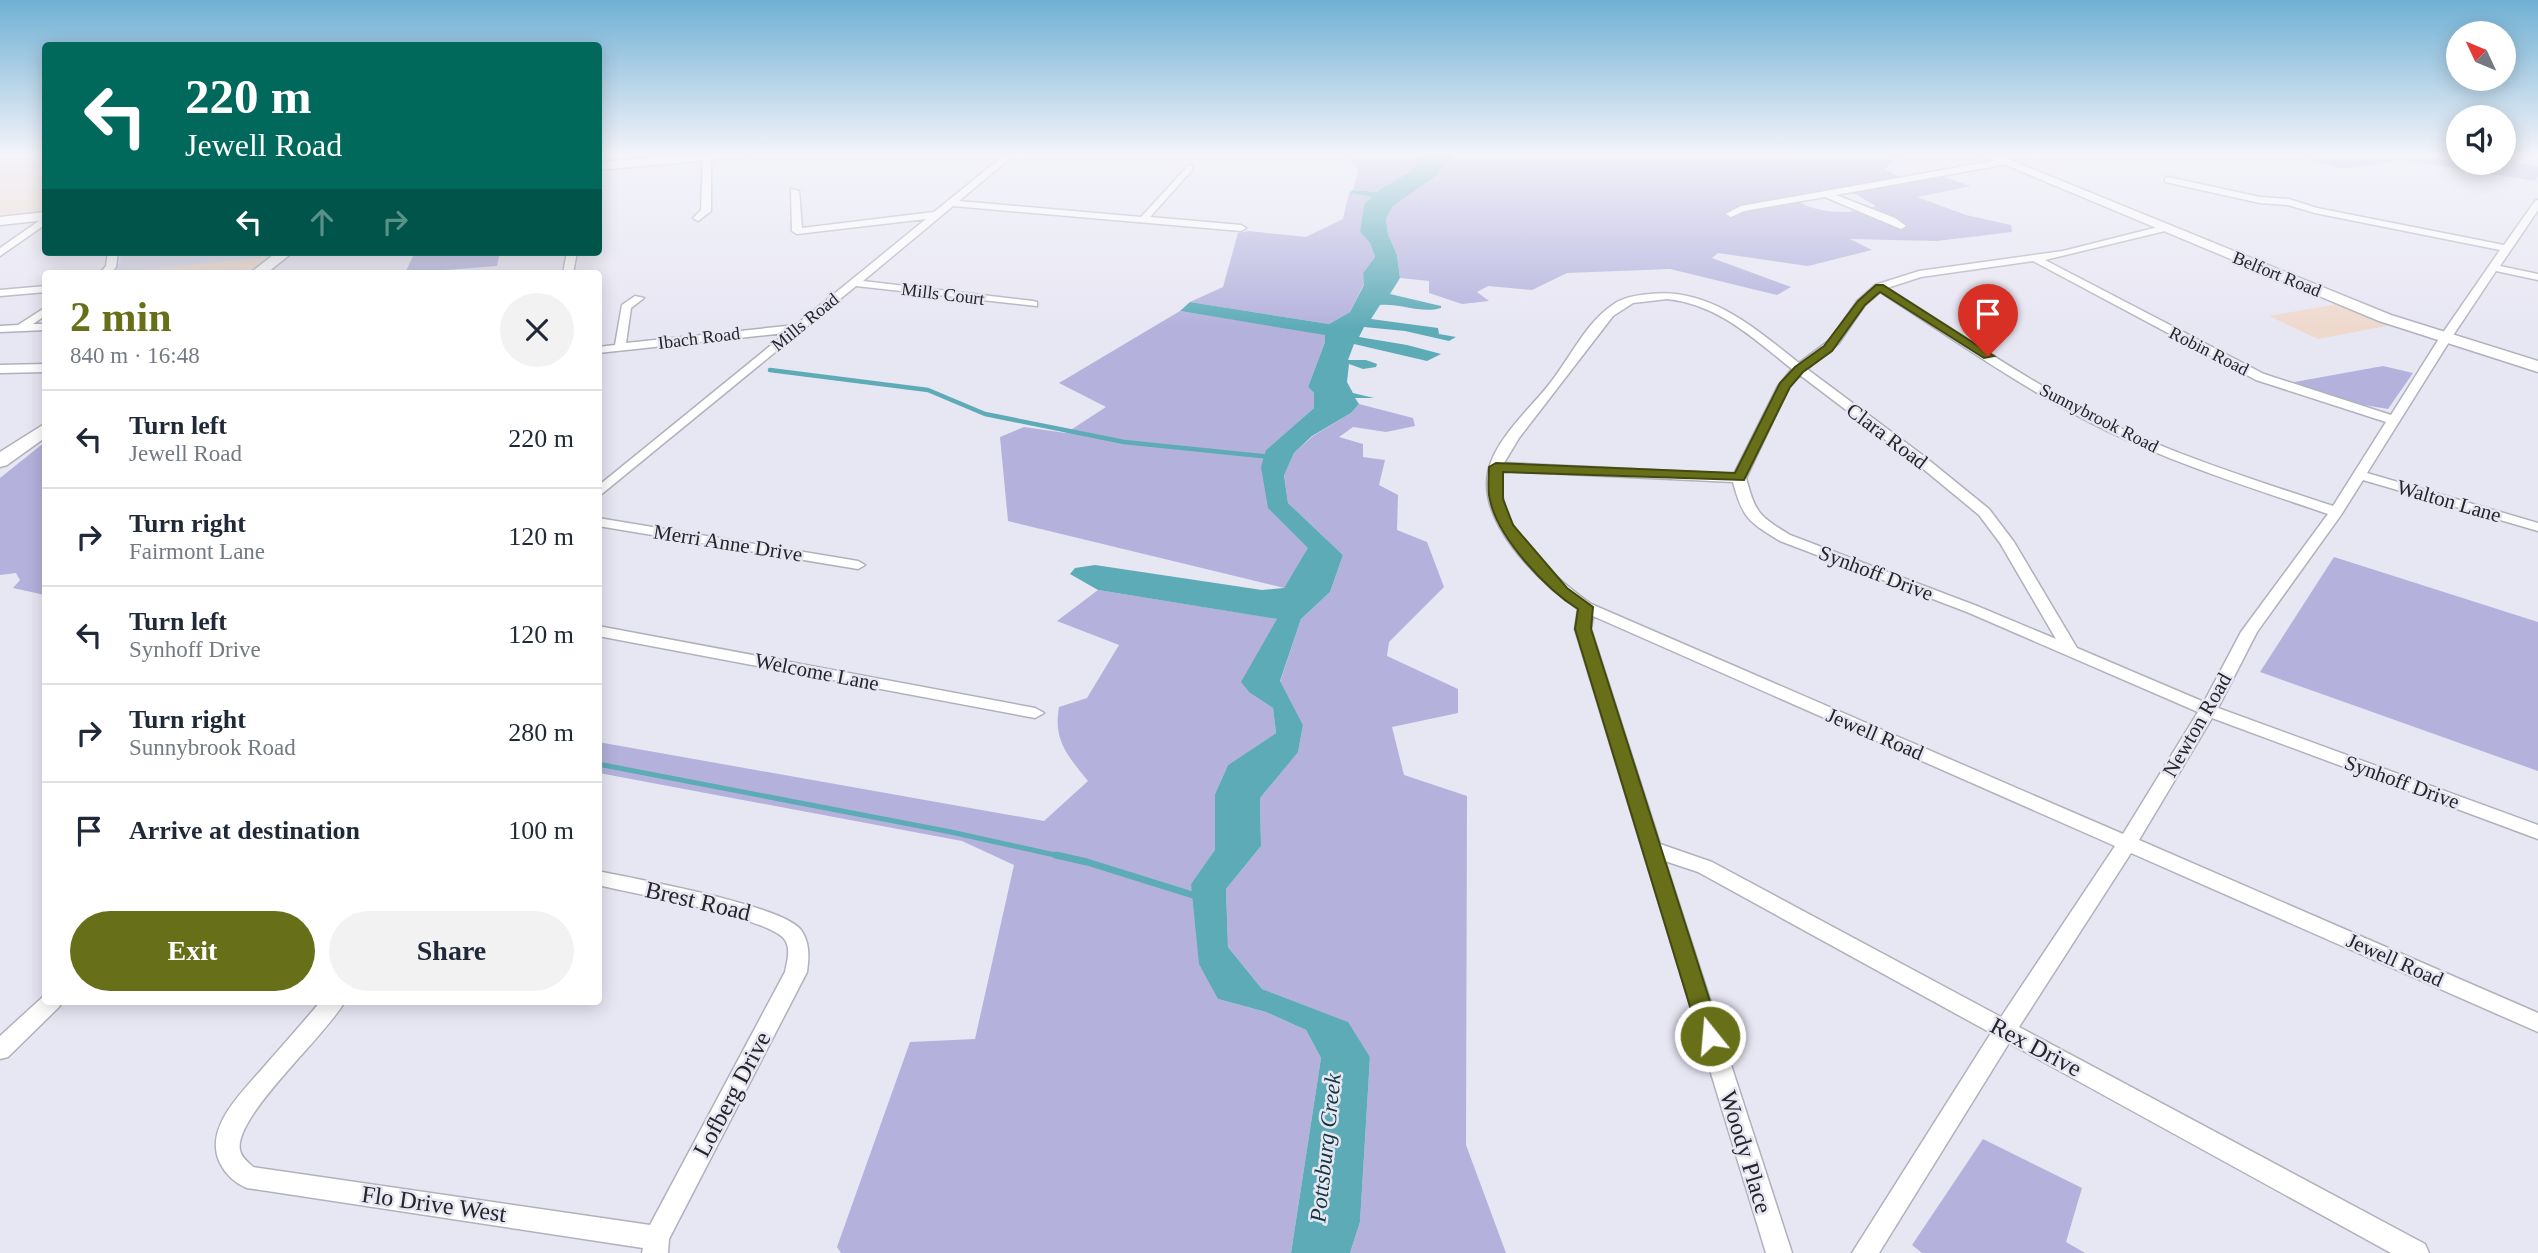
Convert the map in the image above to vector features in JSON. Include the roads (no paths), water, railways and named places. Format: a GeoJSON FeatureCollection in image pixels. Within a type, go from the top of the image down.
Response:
{"type":"FeatureCollection","features":[{"type":"Feature","properties":{"kind":"street"},"geometry":{"type":"LineString","coordinates":[[698,218],[705,211]]}},
{"type":"Feature","properties":{"kind":"street"},"geometry":{"type":"LineString","coordinates":[[796,211],[797,230],[937,215]]}},
{"type":"Feature","properties":{"kind":"street","name":"Mills Road"},"geometry":{"type":"LineString","coordinates":[[602,490],[941,211]]}},
{"type":"Feature","properties":{"kind":"street"},"geometry":{"type":"LineString","coordinates":[[1047,211],[1241,228]]}},
{"type":"Feature","properties":{"kind":"street"},"geometry":{"type":"LineString","coordinates":[[1143,220],[1150,211]]}},
{"type":"Feature","properties":{"kind":"street"},"geometry":{"type":"LineString","coordinates":[[1731,214],[1736,211]]}},
{"type":"Feature","properties":{"kind":"street"},"geometry":{"type":"LineString","coordinates":[[1870,211],[1901,226]]}},
{"type":"Feature","properties":{"kind":"street","name":"Belfort Road"},"geometry":{"type":"LineString","coordinates":[[2125,211],[2364,310],[2538,367]]}},
{"type":"Feature","properties":{"kind":"street"},"geometry":{"type":"LineString","coordinates":[[2322,211],[2508,249]]}},
{"type":"Feature","properties":{"kind":"street","name":"Newton Road"},"geometry":{"type":"LineString","coordinates":[[1864,1253],[2128,842],[2208,710],[2249,632],[2336,512],[2446,339],[2532,211]]}},
{"type":"Feature","properties":{"kind":"street"},"geometry":{"type":"LineString","coordinates":[[0,221],[42,221]]}},
{"type":"Feature","properties":{"kind":"street"},"geometry":{"type":"LineString","coordinates":[[0,253],[42,222]]}},
{"type":"Feature","properties":{"kind":"street"},"geometry":{"type":"LineString","coordinates":[[1496,467],[1740,478],[1784,386],[1799,369],[1828,348],[1861,303],[1880,287],[1919,274],[2034,258],[2166,228]]}},
{"type":"Feature","properties":{"kind":"street"},"geometry":{"type":"LineString","coordinates":[[261,270],[280,256]]}},
{"type":"Feature","properties":{"kind":"street","name":"Robin Road"},"geometry":{"type":"LineString","coordinates":[[2034,258],[2260,377],[2319,398],[2395,420]]}},
{"type":"Feature","properties":{"kind":"street"},"geometry":{"type":"LineString","coordinates":[[2495,268],[2538,277]]}},
{"type":"Feature","properties":{"kind":"street","name":"Mills Court"},"geometry":{"type":"LineString","coordinates":[[853,283],[1033,304]]}},
{"type":"Feature","properties":{"kind":"street","name":"Sunnybrook Road"},"geometry":{"type":"LineString","coordinates":[[1880,287],[2053,397],[2106,425],[2194,464],[2336,512]]}},
{"type":"Feature","properties":{"kind":"street"},"geometry":{"type":"LineString","coordinates":[[0,293],[42,289]]}},
{"type":"Feature","properties":{"kind":"street","name":"Clara Road"},"geometry":{"type":"LineString","coordinates":[[1496,467],[1506,449],[1612,312],[1625,302],[1646,297],[1683,299],[1716,309],[1799,369],[1984,512],[2007,542],[2070,650]]}},
{"type":"Feature","properties":{"kind":"street"},"geometry":{"type":"LineString","coordinates":[[620,348],[626,307],[639,298]]}},
{"type":"Feature","properties":{"kind":"street"},"geometry":{"type":"LineString","coordinates":[[21,328],[42,313]]}},
{"type":"Feature","properties":{"kind":"street"},"geometry":{"type":"LineString","coordinates":[[0,329],[42,327]]}},
{"type":"Feature","properties":{"kind":"street","name":"Ibach Road"},"geometry":{"type":"LineString","coordinates":[[602,350],[799,328]]}},
{"type":"Feature","properties":{"kind":"street"},"geometry":{"type":"LineString","coordinates":[[0,369],[42,368]]}},
{"type":"Feature","properties":{"kind":"street"},"geometry":{"type":"LineString","coordinates":[[0,461],[42,431]]}},
{"type":"Feature","properties":{"kind":"street","name":"Jewell Road"},"geometry":{"type":"LineString","coordinates":[[1496,467],[1496,499],[1506,526],[1561,592],[1586,607],[2538,1023]]}},
{"type":"Feature","properties":{"kind":"street","name":"Walton Lane"},"geometry":{"type":"LineString","coordinates":[[2359,475],[2538,527]]}},
{"type":"Feature","properties":{"kind":"street","name":"Synhoff Drive"},"geometry":{"type":"LineString","coordinates":[[1740,478],[1748,510],[1759,522],[1785,538],[1972,609],[2208,710],[2538,832]]}},
{"type":"Feature","properties":{"kind":"street","name":"Merri Anne Drive"},"geometry":{"type":"LineString","coordinates":[[602,523],[858,565]]}},
{"type":"Feature","properties":{"kind":"street","name":"Woody Place"},"geometry":{"type":"LineString","coordinates":[[1586,607],[1583,629],[1779,1253]]}},
{"type":"Feature","properties":{"kind":"street","name":"Welcome Lane"},"geometry":{"type":"LineString","coordinates":[[602,632],[1035,713]]}},
{"type":"Feature","properties":{"kind":"street","name":"Rex Drive"},"geometry":{"type":"LineString","coordinates":[[1653,849],[1705,867],[2416,1253]]}},
{"type":"Feature","properties":{"kind":"street","name":"Brest Road"},"geometry":{"type":"LineString","coordinates":[[602,879],[762,916],[780,924],[793,934]]}},
{"type":"Feature","properties":{"kind":"street","name":"Lofberg Drive"},"geometry":{"type":"LineString","coordinates":[[656,1246],[796,972],[800,950],[793,934]]}},
{"type":"Feature","properties":{"kind":"street"},"geometry":{"type":"LineString","coordinates":[[0,1050],[47,1005]]}},
{"type":"Feature","properties":{"kind":"street","name":"Flo Drive West"},"geometry":{"type":"LineString","coordinates":[[331,1005],[237,1116],[229,1132],[226,1149],[231,1164],[247,1177],[656,1246]]}},
{"type":"Feature","properties":{"kind":"water","name":"Pottsburg Creek"},"geometry":{"type":"Polygon","coordinates":[[[1363,211],[1390,211],[1386,219],[1388,234],[1397,255],[1400,278],[1390,294],[1441,306],[1426,310],[1380,305],[1371,319],[1438,328],[1439,334],[1456,337],[1449,341],[1405,331],[1364,327],[1359,337],[1441,354],[1427,361],[1354,344],[1348,360],[1366,360],[1377,364],[1376,367],[1363,369],[1349,364],[1347,382],[1353,393],[1374,398],[1355,398],[1359,404],[1351,413],[1312,436],[1294,453],[1284,475],[1288,503],[1343,555],[1330,592],[1301,619],[1280,681],[1303,725],[1298,752],[1260,798],[1261,846],[1226,889],[1228,947],[1262,989],[1348,1022],[1370,1057],[1360,1222],[1350,1253],[1291,1253],[1321,1058],[1306,1030],[1266,1012],[1218,999],[1199,964],[1191,884],[1215,850],[1215,794],[1228,765],[1276,733],[1273,708],[1250,693],[1241,682],[1277,619],[1098,590],[1070,574],[1075,568],[1095,565],[1262,590],[1284,588],[1308,548],[1268,508],[1261,467],[1266,450],[1314,408],[1314,393],[1308,387],[1325,342],[1325,335],[1180,311],[1190,302],[1329,324],[1350,312],[1364,285],[1363,273],[1375,257],[1370,243],[1360,232],[1363,211]]]}},
{"type":"Feature","properties":{"kind":"waterway"},"geometry":{"type":"LineString","coordinates":[[770,370],[928,390],[985,414],[1124,442],[1271,457]]}},
{"type":"Feature","properties":{"kind":"waterway"},"geometry":{"type":"LineString","coordinates":[[602,765],[951,832],[1064,857]]}},
{"type":"Feature","properties":{"kind":"waterway"},"geometry":{"type":"LineString","coordinates":[[1056,855],[1196,896]]}}]}
